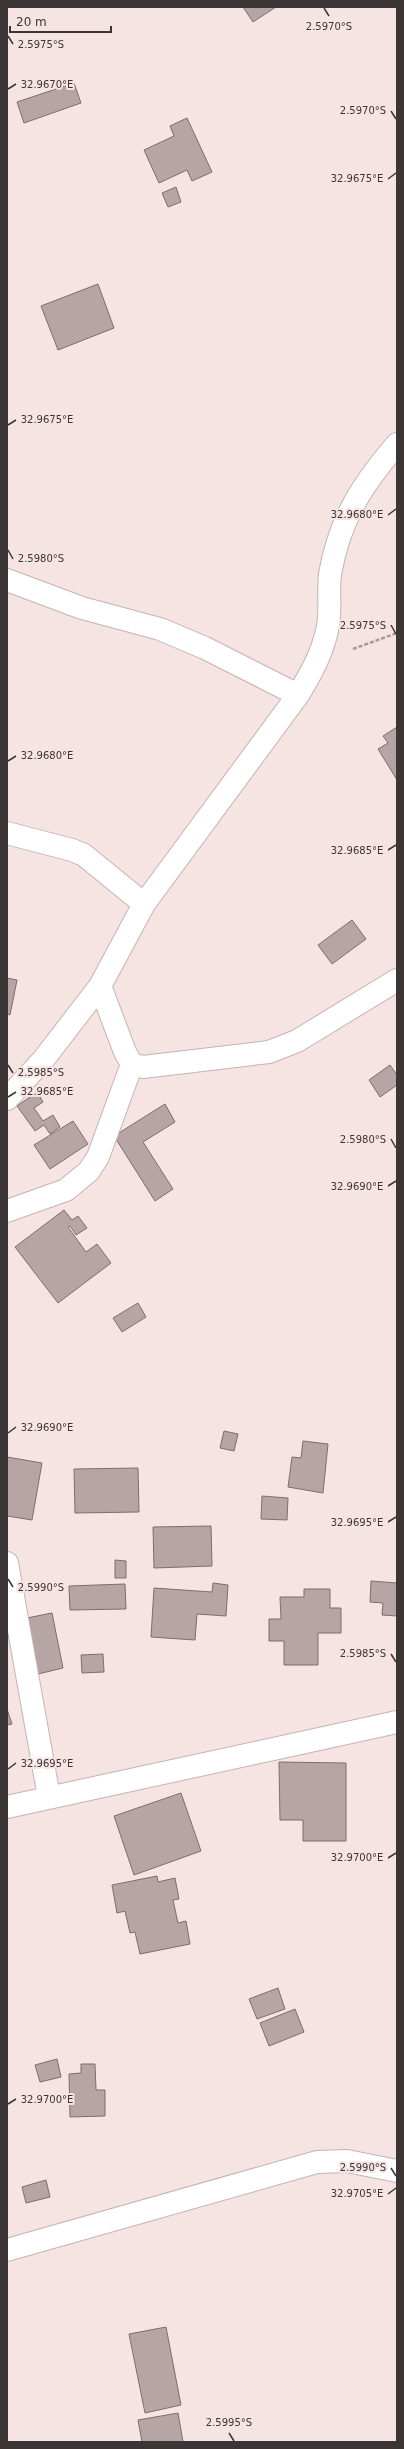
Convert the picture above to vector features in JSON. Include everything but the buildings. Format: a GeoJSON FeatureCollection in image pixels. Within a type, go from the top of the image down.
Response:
{"type":"FeatureCollection","features":[{"type":"Feature","properties":{"kind":"street"},"geometry":{"type":"LineString","coordinates":[[7,1099],[43,1060],[100,986],[144,904],[298,695],[318,661],[328,625],[330,575],[347,513],[372,473],[397,444]]}},
{"type":"Feature","properties":{"kind":"street"},"geometry":{"type":"LineString","coordinates":[[7,580],[82,608],[160,629],[205,648],[298,695]]}},
{"type":"Feature","properties":{"kind":"street"},"geometry":{"type":"LineString","coordinates":[[7,833],[72,850],[84,855],[144,904]]}},
{"type":"Feature","properties":{"kind":"street"},"geometry":{"type":"LineString","coordinates":[[100,986],[125,1052],[132,1064],[144,1067],[269,1052],[298,1041],[397,980]]}},
{"type":"Feature","properties":{"kind":"street"},"geometry":{"type":"LineString","coordinates":[[7,1211],[66,1190],[89,1171],[98,1157],[132,1064]]}},
{"type":"Feature","properties":{"kind":"street"},"geometry":{"type":"LineString","coordinates":[[7,1563],[49,1797]]}},
{"type":"Feature","properties":{"kind":"street"},"geometry":{"type":"LineString","coordinates":[[7,1807],[397,1722]]}},
{"type":"Feature","properties":{"kind":"street"},"geometry":{"type":"LineString","coordinates":[[7,2250],[317,2162],[346,2161],[397,2171]]}},
{"type":"Feature","properties":{"kind":"path"},"geometry":{"type":"LineString","coordinates":[[318,661],[397,633]]}}]}
